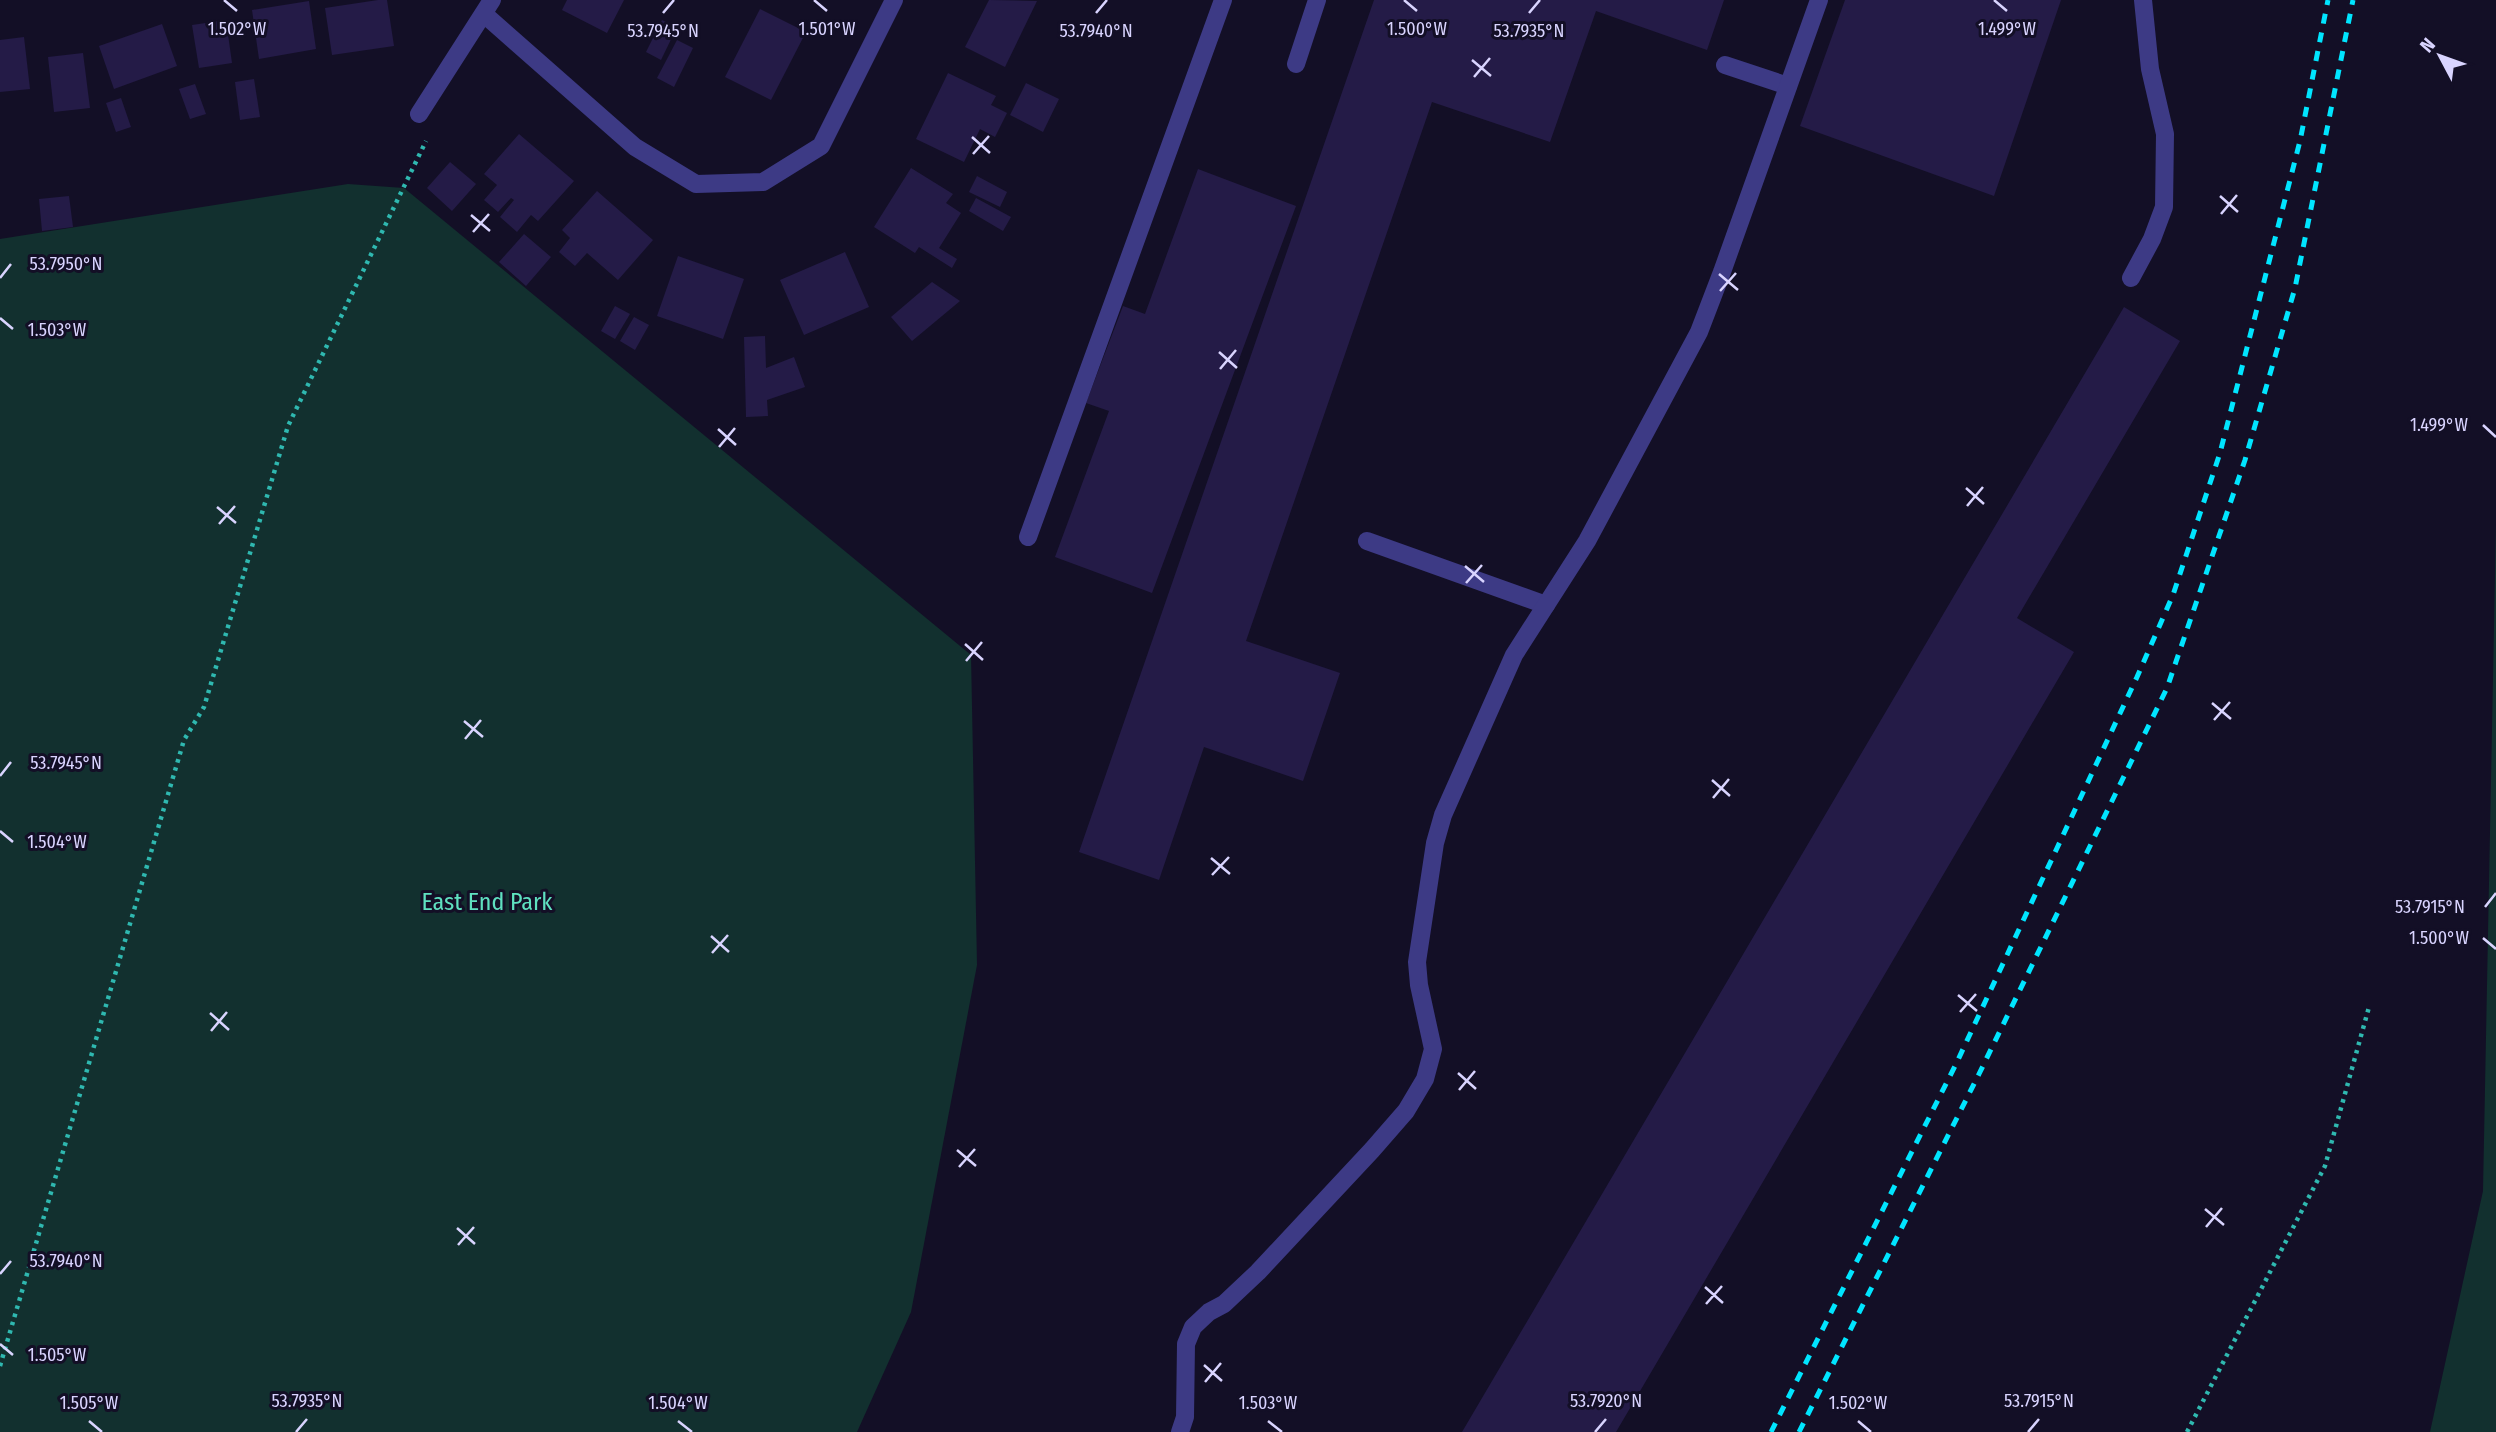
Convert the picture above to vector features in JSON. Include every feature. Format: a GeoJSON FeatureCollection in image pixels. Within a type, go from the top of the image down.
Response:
{"type":"FeatureCollection","features":[{"type":"Feature","properties":{"kind":"street"},"geometry":{"type":"LineString","coordinates":[[419,114],[488,7],[635,147],[696,184],[763,182],[821,146],[894,0]]}},
{"type":"Feature","properties":{"kind":"street"},"geometry":{"type":"LineString","coordinates":[[1028,537],[1223,0]]}},
{"type":"Feature","properties":{"kind":"street"},"geometry":{"type":"LineString","coordinates":[[1296,64],[1317,0]]}},
{"type":"Feature","properties":{"kind":"street"},"geometry":{"type":"LineString","coordinates":[[1180,1432],[1185,1417],[1186,1344],[1194,1327],[1209,1312],[1224,1304],[1258,1272],[1372,1150],[1406,1111],[1425,1079],[1433,1049],[1419,985],[1417,962],[1435,843],[1443,816],[1514,655],[1587,541],[1699,332],[1819,0]]}},
{"type":"Feature","properties":{"kind":"street"},"geometry":{"type":"LineString","coordinates":[[2131,278],[2152,239],[2164,207],[2165,134],[2150,69],[2143,0]]}},
{"type":"Feature","properties":{"kind":"street"},"geometry":{"type":"LineString","coordinates":[[1726,65],[1788,86]]}},
{"type":"Feature","properties":{"kind":"street"},"geometry":{"type":"LineString","coordinates":[[1367,541],[1546,605]]}},
{"type":"Feature","properties":{"kind":"path"},"geometry":{"type":"LineString","coordinates":[[0,1366],[184,740],[204,707],[288,426],[435,124],[419,114]]}},
{"type":"Feature","properties":{"kind":"path"},"geometry":{"type":"LineString","coordinates":[[2187,1432],[2325,1166],[2370,1007]]}},
{"type":"Feature","properties":{"kind":"green space","name":"East End Park"},"geometry":{"type":"Polygon","coordinates":[[[348,184],[404,188],[971,655],[977,965],[911,1312],[857,1432],[0,1432],[0,239],[348,184]]]}},
{"type":"Feature","properties":{"kind":"green space"},"geometry":{"type":"Polygon","coordinates":[[[2496,524],[2496,1432],[2430,1432],[2483,1191],[2496,524]]]}},
{"type":"Feature","properties":{"kind":"building"},"geometry":{"type":"Polygon","coordinates":[[[387,0],[394,46],[332,55],[325,8],[387,0]]]}},
{"type":"Feature","properties":{"kind":"building"},"geometry":{"type":"Polygon","coordinates":[[[567,0],[624,0],[607,33],[562,10],[567,0]]]}},
{"type":"Feature","properties":{"kind":"building"},"geometry":{"type":"Polygon","coordinates":[[[989,0],[1037,1],[1005,67],[965,47],[989,0]]]}},
{"type":"Feature","properties":{"kind":"building"},"geometry":{"type":"Polygon","coordinates":[[[1374,0],[1724,0],[1707,50],[1596,11],[1550,142],[1432,102],[1246,641],[1340,673],[1303,781],[1204,747],[1159,880],[1079,852],[1374,0]]]}},
{"type":"Feature","properties":{"kind":"building"},"geometry":{"type":"Polygon","coordinates":[[[1845,0],[2061,0],[1994,196],[1800,126],[1845,0]]]}},
{"type":"Feature","properties":{"kind":"building"},"geometry":{"type":"Polygon","coordinates":[[[309,1],[316,49],[259,59],[252,10],[309,1]]]}},
{"type":"Feature","properties":{"kind":"building"},"geometry":{"type":"Polygon","coordinates":[[[760,9],[806,32],[771,100],[725,77],[760,9]]]}},
{"type":"Feature","properties":{"kind":"building"},"geometry":{"type":"Polygon","coordinates":[[[226,20],[232,63],[199,68],[192,25],[226,20]]]}},
{"type":"Feature","properties":{"kind":"building"},"geometry":{"type":"Polygon","coordinates":[[[662,20],[677,27],[661,60],[646,52],[662,20]]]}},
{"type":"Feature","properties":{"kind":"building"},"geometry":{"type":"Polygon","coordinates":[[[162,24],[177,66],[114,89],[99,46],[162,24]]]}},
{"type":"Feature","properties":{"kind":"building"},"geometry":{"type":"Polygon","coordinates":[[[24,37],[30,89],[0,92],[0,40],[24,37]]]}},
{"type":"Feature","properties":{"kind":"building"},"geometry":{"type":"Polygon","coordinates":[[[677,40],[693,48],[674,87],[657,78],[677,40]]]}},
{"type":"Feature","properties":{"kind":"building"},"geometry":{"type":"Polygon","coordinates":[[[83,53],[90,108],[54,112],[48,57],[83,53]]]}},
{"type":"Feature","properties":{"kind":"building"},"geometry":{"type":"Polygon","coordinates":[[[948,73],[996,96],[991,105],[1007,113],[995,137],[980,129],[964,162],[916,139],[948,73]]]}},
{"type":"Feature","properties":{"kind":"building"},"geometry":{"type":"Polygon","coordinates":[[[254,79],[260,117],[240,120],[235,82],[254,79]]]}},
{"type":"Feature","properties":{"kind":"building"},"geometry":{"type":"Polygon","coordinates":[[[1026,83],[1059,99],[1043,132],[1010,115],[1026,83]]]}},
{"type":"Feature","properties":{"kind":"building"},"geometry":{"type":"Polygon","coordinates":[[[195,84],[206,114],[190,119],[179,89],[195,84]]]}},
{"type":"Feature","properties":{"kind":"building"},"geometry":{"type":"Polygon","coordinates":[[[121,98],[131,127],[116,132],[106,103],[121,98]]]}},
{"type":"Feature","properties":{"kind":"building"},"geometry":{"type":"Polygon","coordinates":[[[519,134],[574,181],[538,221],[531,215],[517,232],[500,217],[514,200],[511,198],[498,212],[484,200],[497,185],[484,174],[519,134]]]}},
{"type":"Feature","properties":{"kind":"building"},"geometry":{"type":"Polygon","coordinates":[[[450,162],[476,184],[452,211],[427,188],[450,162]]]}},
{"type":"Feature","properties":{"kind":"building"},"geometry":{"type":"Polygon","coordinates":[[[911,168],[953,194],[946,203],[961,213],[939,248],[957,259],[952,268],[919,247],[915,253],[874,227],[911,168]]]}},
{"type":"Feature","properties":{"kind":"building"},"geometry":{"type":"Polygon","coordinates":[[[1198,169],[1296,206],[1152,593],[1055,557],[1109,411],[1086,403],[1123,306],[1145,314],[1198,169]]]}},
{"type":"Feature","properties":{"kind":"building"},"geometry":{"type":"Polygon","coordinates":[[[977,176],[1007,192],[1000,207],[969,192],[977,176]]]}},
{"type":"Feature","properties":{"kind":"building"},"geometry":{"type":"Polygon","coordinates":[[[597,191],[653,240],[618,280],[587,253],[575,266],[559,252],[570,238],[562,230],[597,191]]]}},
{"type":"Feature","properties":{"kind":"building"},"geometry":{"type":"Polygon","coordinates":[[[69,196],[73,227],[42,231],[39,199],[69,196]]]}},
{"type":"Feature","properties":{"kind":"building"},"geometry":{"type":"Polygon","coordinates":[[[976,198],[1011,217],[1003,231],[969,211],[976,198]]]}},
{"type":"Feature","properties":{"kind":"building"},"geometry":{"type":"Polygon","coordinates":[[[524,234],[551,257],[526,286],[499,262],[524,234]]]}},
{"type":"Feature","properties":{"kind":"building"},"geometry":{"type":"Polygon","coordinates":[[[845,252],[869,307],[804,335],[780,280],[845,252]]]}},
{"type":"Feature","properties":{"kind":"building"},"geometry":{"type":"Polygon","coordinates":[[[678,256],[744,279],[723,339],[657,316],[678,256]]]}},
{"type":"Feature","properties":{"kind":"building"},"geometry":{"type":"Polygon","coordinates":[[[932,282],[960,301],[912,341],[891,317],[932,282]]]}},
{"type":"Feature","properties":{"kind":"building"},"geometry":{"type":"Polygon","coordinates":[[[615,306],[630,314],[615,339],[601,331],[615,306]]]}},
{"type":"Feature","properties":{"kind":"building"},"geometry":{"type":"Polygon","coordinates":[[[2124,307],[2180,341],[2017,618],[2074,652],[1616,1432],[1462,1432],[2124,307]]]}},
{"type":"Feature","properties":{"kind":"building"},"geometry":{"type":"Polygon","coordinates":[[[634,317],[649,325],[635,350],[620,341],[634,317]]]}},
{"type":"Feature","properties":{"kind":"building"},"geometry":{"type":"Polygon","coordinates":[[[765,336],[766,368],[794,357],[805,387],[767,400],[768,416],[746,417],[744,337],[765,336]]]}},
{"type":"Feature","properties":{"kind":"railway"},"geometry":{"type":"LineString","coordinates":[[1771,1432],[1957,1062],[2173,595],[2220,453],[2300,141],[2328,0]]}},
{"type":"Feature","properties":{"kind":"railway"},"geometry":{"type":"LineString","coordinates":[[1799,1432],[1979,1074],[2167,688],[2245,460],[2295,288],[2353,0]]}}]}
